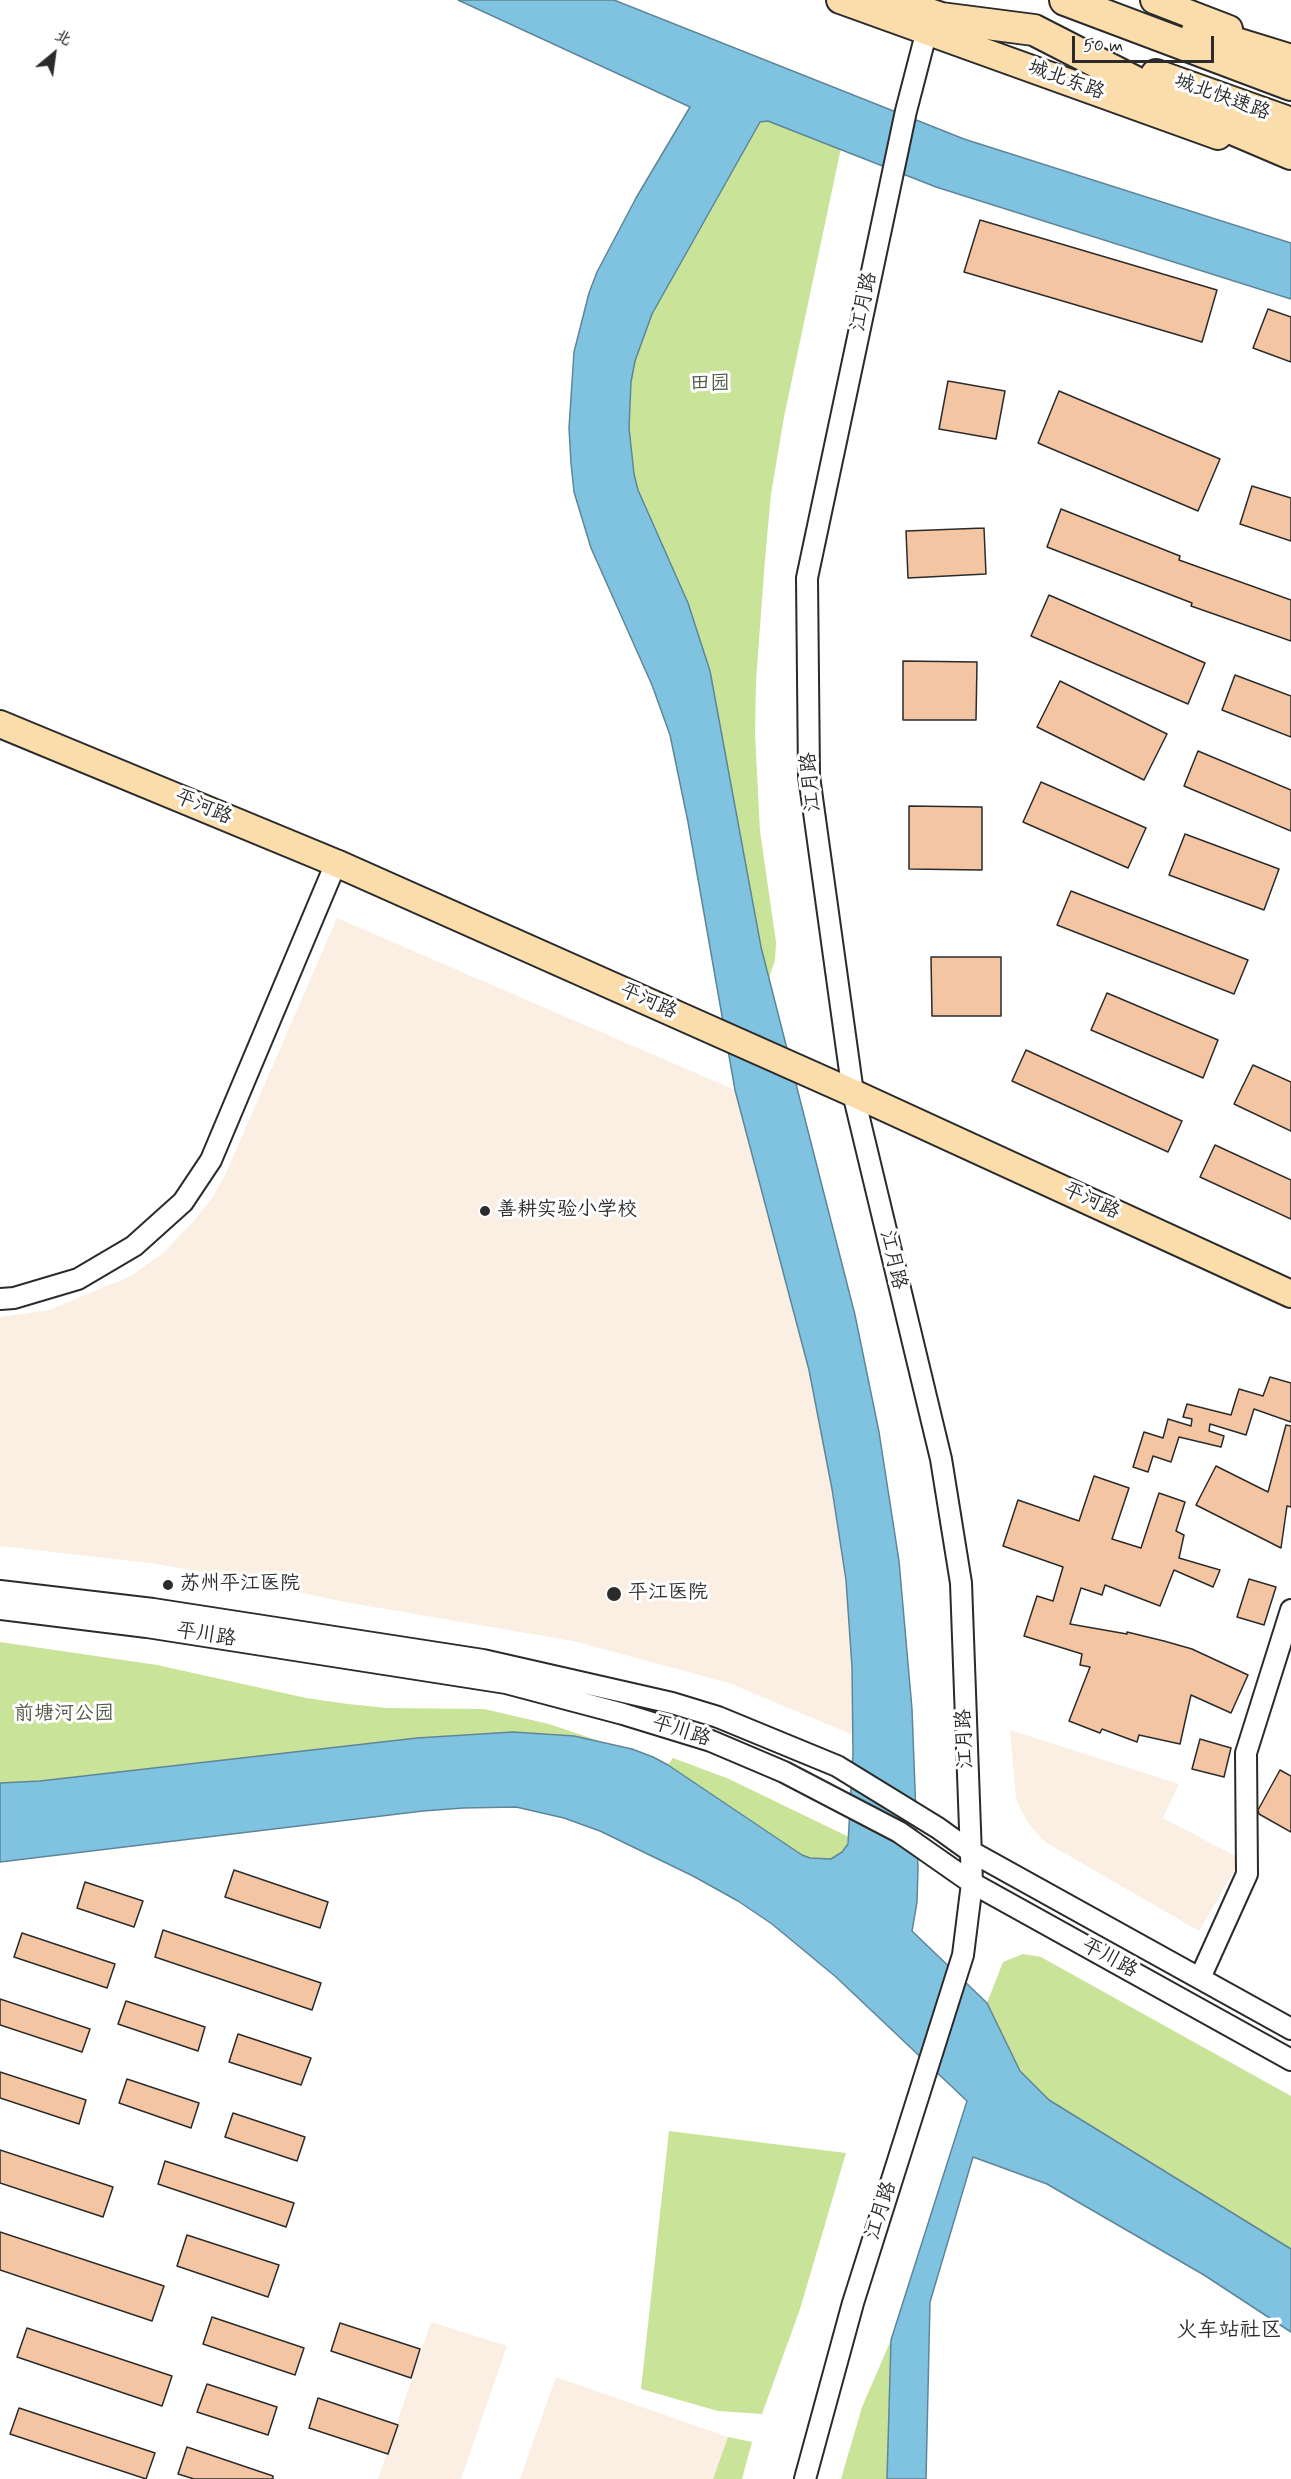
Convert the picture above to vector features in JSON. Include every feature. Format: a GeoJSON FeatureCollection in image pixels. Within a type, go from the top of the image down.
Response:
{"type":"FeatureCollection","features":[{"type":"Feature","properties":{"kind":"highway"},"geometry":{"type":"LineString","coordinates":[[887,0],[940,18],[1034,30],[1204,117],[1291,154]]}},
{"type":"Feature","properties":{"kind":"highway","name":"城北快速路"},"geometry":{"type":"LineString","coordinates":[[950,0],[1291,123]]}},
{"type":"Feature","properties":{"kind":"highway","name":"城北快速路"},"geometry":{"type":"LineString","coordinates":[[1065,0],[1291,85]]}},
{"type":"Feature","properties":{"kind":"highway"},"geometry":{"type":"LineString","coordinates":[[1075,0],[1221,37],[1291,60]]}},
{"type":"Feature","properties":{"kind":"main road","name":"城北东路"},"geometry":{"type":"LineString","coordinates":[[840,0],[1291,163]]}},
{"type":"Feature","properties":{"kind":"main road"},"geometry":{"type":"LineString","coordinates":[[1154,0],[1291,52]]}},
{"type":"Feature","properties":{"kind":"main road","name":"平河路"},"geometry":{"type":"LineString","coordinates":[[0,724],[336,863],[853,1093],[1291,1294]]}},
{"type":"Feature","properties":{"kind":"street","name":"江月路"},"geometry":{"type":"LineString","coordinates":[[805,2479],[853,2303],[963,1954],[972,1883],[961,1583],[941,1459],[853,1093],[809,776],[807,578],[906,111],[927,30]]}},
{"type":"Feature","properties":{"kind":"street"},"geometry":{"type":"LineString","coordinates":[[0,1299],[14,1298],[78,1279],[134,1245],[183,1202],[211,1160],[336,863]]}},
{"type":"Feature","properties":{"kind":"street","name":"平川路"},"geometry":{"type":"LineString","coordinates":[[0,1590],[153,1609],[510,1665],[702,1712],[764,1734],[837,1766],[938,1828],[970,1851],[1291,2029]]}},
{"type":"Feature","properties":{"kind":"street","name":"平川路"},"geometry":{"type":"LineString","coordinates":[[0,1609],[147,1627],[506,1683],[623,1714],[711,1741],[784,1772],[899,1832],[972,1883],[1291,2060]]}},
{"type":"Feature","properties":{"kind":"street"},"geometry":{"type":"LineString","coordinates":[[1200,1978],[1247,1874],[1246,1753],[1291,1610]]}},
{"type":"Feature","properties":{"kind":"shaded area","name":"善耕实验小学校"},"geometry":{"type":"Polygon","coordinates":[[[337,918],[735,1090],[809,1370],[832,1489],[846,1580],[852,1667],[853,1735],[729,1683],[573,1641],[345,1602],[215,1574],[150,1563],[0,1546],[0,1317],[49,1310],[131,1276],[163,1253],[192,1223],[212,1198],[226,1173],[337,918]]]}},
{"type":"Feature","properties":{"kind":"shaded area"},"geometry":{"type":"Polygon","coordinates":[[[1010,1730],[1179,1784],[1163,1818],[1241,1859],[1199,1931],[1047,1843],[1038,1835],[1026,1820],[1016,1799],[1010,1730]]]}},
{"type":"Feature","properties":{"kind":"shaded area"},"geometry":{"type":"Polygon","coordinates":[[[431,2322],[507,2346],[461,2479],[378,2479],[431,2322]]]}},
{"type":"Feature","properties":{"kind":"shaded area"},"geometry":{"type":"Polygon","coordinates":[[[556,2377],[728,2437],[713,2479],[520,2479],[556,2377]]]}},
{"type":"Feature","properties":{"kind":"green space","name":"田园"},"geometry":{"type":"Polygon","coordinates":[[[768,121],[841,148],[784,417],[771,494],[765,559],[756,681],[755,733],[760,831],[776,942],[775,960],[769,978],[761,947],[710,671],[688,603],[638,490],[629,428],[631,382],[635,361],[652,314],[760,122],[768,121]]]}},
{"type":"Feature","properties":{"kind":"green space","name":"前塘河公园"},"geometry":{"type":"Polygon","coordinates":[[[0,1642],[157,1665],[306,1698],[348,1704],[387,1708],[484,1709],[549,1724],[605,1743],[574,1736],[519,1732],[417,1738],[40,1781],[0,1783],[0,1642]]]}},
{"type":"Feature","properties":{"kind":"green space"},"geometry":{"type":"Polygon","coordinates":[[[673,1758],[729,1779],[849,1837],[846,1848],[831,1859],[817,1860],[802,1855],[668,1765],[673,1758]]]}},
{"type":"Feature","properties":{"kind":"green space"},"geometry":{"type":"Polygon","coordinates":[[[1023,1954],[1041,1957],[1291,2096],[1291,2249],[1071,2116],[1049,2100],[1020,2071],[987,2003],[1003,1962],[1023,1954]]]}},
{"type":"Feature","properties":{"kind":"green space"},"geometry":{"type":"Polygon","coordinates":[[[669,2131],[846,2153],[800,2309],[762,2414],[718,2411],[641,2389],[669,2131]]]}},
{"type":"Feature","properties":{"kind":"green space"},"geometry":{"type":"Polygon","coordinates":[[[891,2340],[887,2479],[841,2479],[862,2407],[891,2340]]]}},
{"type":"Feature","properties":{"kind":"green space"},"geometry":{"type":"Polygon","coordinates":[[[728,2437],[752,2442],[742,2479],[713,2479],[728,2437]]]}},
{"type":"Feature","properties":{"kind":"water"},"geometry":{"type":"Polygon","coordinates":[[[458,0],[614,0],[964,139],[1291,243],[1291,299],[936,187],[768,121],[760,122],[652,314],[635,361],[631,382],[629,428],[634,474],[638,490],[688,603],[710,671],[761,947],[855,1315],[879,1432],[899,1561],[912,1709],[918,1868],[917,1902],[912,1931],[987,2003],[1020,2071],[1049,2100],[1291,2249],[1291,2332],[1204,2275],[1047,2184],[973,2157],[930,2302],[926,2479],[887,2479],[891,2340],[967,2101],[836,1977],[772,1924],[738,1901],[693,1876],[600,1831],[564,1818],[516,1807],[423,1811],[0,1862],[0,1783],[40,1781],[417,1738],[513,1732],[574,1736],[632,1749],[653,1757],[802,1855],[810,1858],[831,1859],[842,1852],[848,1844],[853,1753],[852,1667],[846,1580],[832,1489],[809,1370],[735,1090],[688,822],[670,735],[652,685],[591,548],[574,492],[571,463],[569,428],[574,352],[589,293],[597,272],[636,198],[690,107],[458,0]]]}},
{"type":"Feature","properties":{"kind":"building"},"geometry":{"type":"Polygon","coordinates":[[[980,220],[1217,290],[1202,342],[964,272],[980,220]]]}},
{"type":"Feature","properties":{"kind":"building"},"geometry":{"type":"Polygon","coordinates":[[[1268,309],[1291,317],[1291,362],[1253,348],[1268,309]]]}},
{"type":"Feature","properties":{"kind":"building"},"geometry":{"type":"Polygon","coordinates":[[[948,381],[1005,391],[996,439],[939,429],[948,381]]]}},
{"type":"Feature","properties":{"kind":"building"},"geometry":{"type":"Polygon","coordinates":[[[1059,391],[1220,459],[1198,511],[1038,443],[1059,391]]]}},
{"type":"Feature","properties":{"kind":"building"},"geometry":{"type":"Polygon","coordinates":[[[1252,486],[1291,498],[1291,541],[1240,524],[1252,486]]]}},
{"type":"Feature","properties":{"kind":"building"},"geometry":{"type":"Polygon","coordinates":[[[1061,509],[1180,556],[1179,560],[1291,600],[1291,641],[1191,606],[1192,603],[1047,547],[1061,509]]]}},
{"type":"Feature","properties":{"kind":"building"},"geometry":{"type":"Polygon","coordinates":[[[984,528],[986,574],[908,578],[906,531],[984,528]]]}},
{"type":"Feature","properties":{"kind":"building"},"geometry":{"type":"Polygon","coordinates":[[[1049,595],[1205,663],[1188,704],[1031,636],[1049,595]]]}},
{"type":"Feature","properties":{"kind":"building"},"geometry":{"type":"Polygon","coordinates":[[[903,661],[977,662],[976,720],[903,720],[903,661]]]}},
{"type":"Feature","properties":{"kind":"building"},"geometry":{"type":"Polygon","coordinates":[[[1235,675],[1291,696],[1291,737],[1222,710],[1235,675]]]}},
{"type":"Feature","properties":{"kind":"building"},"geometry":{"type":"Polygon","coordinates":[[[1060,681],[1167,734],[1144,780],[1037,727],[1060,681]]]}},
{"type":"Feature","properties":{"kind":"building"},"geometry":{"type":"Polygon","coordinates":[[[1198,751],[1291,790],[1291,831],[1184,786],[1198,751]]]}},
{"type":"Feature","properties":{"kind":"building"},"geometry":{"type":"Polygon","coordinates":[[[1041,782],[1146,828],[1128,868],[1023,822],[1041,782]]]}},
{"type":"Feature","properties":{"kind":"building"},"geometry":{"type":"Polygon","coordinates":[[[909,806],[982,807],[982,870],[909,869],[909,806]]]}},
{"type":"Feature","properties":{"kind":"building"},"geometry":{"type":"Polygon","coordinates":[[[1185,834],[1279,869],[1264,910],[1169,875],[1185,834]]]}},
{"type":"Feature","properties":{"kind":"building"},"geometry":{"type":"Polygon","coordinates":[[[1071,891],[1248,960],[1234,994],[1057,925],[1071,891]]]}},
{"type":"Feature","properties":{"kind":"building"},"geometry":{"type":"Polygon","coordinates":[[[931,957],[1001,957],[1001,1016],[932,1016],[931,957]]]}},
{"type":"Feature","properties":{"kind":"building"},"geometry":{"type":"Polygon","coordinates":[[[1107,993],[1218,1040],[1203,1078],[1091,1030],[1107,993]]]}},
{"type":"Feature","properties":{"kind":"building"},"geometry":{"type":"Polygon","coordinates":[[[1026,1050],[1182,1121],[1168,1152],[1012,1081],[1026,1050]]]}},
{"type":"Feature","properties":{"kind":"building"},"geometry":{"type":"Polygon","coordinates":[[[1253,1065],[1291,1082],[1291,1131],[1234,1104],[1253,1065]]]}},
{"type":"Feature","properties":{"kind":"building"},"geometry":{"type":"Polygon","coordinates":[[[1215,1145],[1291,1180],[1291,1219],[1200,1177],[1215,1145]]]}},
{"type":"Feature","properties":{"kind":"building"},"geometry":{"type":"Polygon","coordinates":[[[1270,1377],[1291,1383],[1291,1422],[1254,1409],[1246,1435],[1210,1424],[1209,1431],[1224,1436],[1221,1447],[1179,1437],[1171,1462],[1153,1456],[1148,1472],[1133,1467],[1144,1432],[1163,1438],[1168,1419],[1191,1426],[1192,1419],[1183,1417],[1187,1404],[1231,1415],[1239,1389],[1263,1396],[1270,1377]]]}},
{"type":"Feature","properties":{"kind":"building"},"geometry":{"type":"Polygon","coordinates":[[[1286,1425],[1291,1426],[1291,1507],[1287,1506],[1281,1548],[1196,1505],[1216,1466],[1268,1492],[1286,1425]]]}},
{"type":"Feature","properties":{"kind":"building"},"geometry":{"type":"Polygon","coordinates":[[[1094,1476],[1129,1488],[1112,1539],[1141,1548],[1159,1493],[1185,1502],[1176,1531],[1184,1535],[1179,1558],[1220,1570],[1213,1587],[1174,1570],[1160,1606],[1105,1585],[1102,1595],[1081,1588],[1070,1624],[1127,1634],[1127,1632],[1192,1649],[1248,1675],[1231,1713],[1191,1695],[1180,1744],[1139,1735],[1137,1742],[1102,1729],[1100,1733],[1069,1721],[1090,1667],[1080,1665],[1082,1654],[1024,1636],[1037,1596],[1053,1601],[1063,1567],[1003,1546],[1018,1500],[1079,1521],[1094,1476]]]}},
{"type":"Feature","properties":{"kind":"building"},"geometry":{"type":"Polygon","coordinates":[[[1249,1579],[1276,1587],[1264,1625],[1237,1617],[1249,1579]]]}},
{"type":"Feature","properties":{"kind":"building"},"geometry":{"type":"Polygon","coordinates":[[[1200,1739],[1231,1748],[1224,1777],[1192,1769],[1200,1739]]]}},
{"type":"Feature","properties":{"kind":"building"},"geometry":{"type":"Polygon","coordinates":[[[1280,1770],[1291,1776],[1291,1832],[1259,1814],[1258,1810],[1280,1770]]]}},
{"type":"Feature","properties":{"kind":"building"},"geometry":{"type":"Polygon","coordinates":[[[234,1870],[328,1902],[320,1928],[225,1897],[234,1870]]]}},
{"type":"Feature","properties":{"kind":"building"},"geometry":{"type":"Polygon","coordinates":[[[85,1882],[143,1901],[134,1927],[77,1908],[85,1882]]]}},
{"type":"Feature","properties":{"kind":"building"},"geometry":{"type":"Polygon","coordinates":[[[163,1930],[321,1983],[312,2010],[155,1957],[163,1930]]]}},
{"type":"Feature","properties":{"kind":"building"},"geometry":{"type":"Polygon","coordinates":[[[22,1933],[115,1964],[107,1988],[14,1957],[22,1933]]]}},
{"type":"Feature","properties":{"kind":"building"},"geometry":{"type":"Polygon","coordinates":[[[0,1999],[90,2029],[82,2052],[0,2025],[0,1999]]]}},
{"type":"Feature","properties":{"kind":"building"},"geometry":{"type":"Polygon","coordinates":[[[126,2001],[205,2027],[198,2051],[118,2024],[126,2001]]]}},
{"type":"Feature","properties":{"kind":"building"},"geometry":{"type":"Polygon","coordinates":[[[238,2034],[311,2058],[301,2085],[229,2062],[238,2034]]]}},
{"type":"Feature","properties":{"kind":"building"},"geometry":{"type":"Polygon","coordinates":[[[0,2072],[86,2100],[79,2124],[0,2098],[0,2072]]]}},
{"type":"Feature","properties":{"kind":"building"},"geometry":{"type":"Polygon","coordinates":[[[127,2079],[199,2103],[191,2128],[119,2103],[127,2079]]]}},
{"type":"Feature","properties":{"kind":"building"},"geometry":{"type":"Polygon","coordinates":[[[233,2113],[305,2137],[297,2161],[225,2137],[233,2113]]]}},
{"type":"Feature","properties":{"kind":"building"},"geometry":{"type":"Polygon","coordinates":[[[0,2150],[113,2187],[103,2217],[0,2183],[0,2150]]]}},
{"type":"Feature","properties":{"kind":"building"},"geometry":{"type":"Polygon","coordinates":[[[165,2161],[294,2203],[286,2227],[158,2184],[165,2161]]]}},
{"type":"Feature","properties":{"kind":"building"},"geometry":{"type":"Polygon","coordinates":[[[0,2232],[164,2286],[152,2321],[0,2270],[0,2232]]]}},
{"type":"Feature","properties":{"kind":"building"},"geometry":{"type":"Polygon","coordinates":[[[187,2235],[279,2265],[268,2297],[177,2266],[187,2235]]]}},
{"type":"Feature","properties":{"kind":"building"},"geometry":{"type":"Polygon","coordinates":[[[212,2317],[304,2348],[295,2375],[203,2344],[212,2317]]]}},
{"type":"Feature","properties":{"kind":"building"},"geometry":{"type":"Polygon","coordinates":[[[340,2323],[420,2349],[411,2378],[331,2351],[340,2323]]]}},
{"type":"Feature","properties":{"kind":"building"},"geometry":{"type":"Polygon","coordinates":[[[27,2328],[172,2376],[162,2406],[17,2357],[27,2328]]]}},
{"type":"Feature","properties":{"kind":"building"},"geometry":{"type":"Polygon","coordinates":[[[207,2384],[277,2407],[268,2435],[197,2412],[207,2384]]]}},
{"type":"Feature","properties":{"kind":"building"},"geometry":{"type":"Polygon","coordinates":[[[318,2398],[398,2425],[388,2454],[309,2428],[318,2398]]]}},
{"type":"Feature","properties":{"kind":"building"},"geometry":{"type":"Polygon","coordinates":[[[19,2408],[155,2453],[146,2479],[10,2434],[19,2408]]]}},
{"type":"Feature","properties":{"kind":"building"},"geometry":{"type":"Polygon","coordinates":[[[187,2447],[273,2476],[273,2479],[194,2479],[178,2474],[187,2447]]]}},
{"type":"Feature","properties":{"kind":"place","name":"善耕实验小学校"},"geometry":{"type":"Point","coordinates":[485,1211]}},
{"type":"Feature","properties":{"kind":"place","name":"苏州平江医院"},"geometry":{"type":"Point","coordinates":[168,1585]}},
{"type":"Feature","properties":{"kind":"place","name":"平江医院"},"geometry":{"type":"Point","coordinates":[614,1594]}},
{"type":"Feature","properties":{"kind":"district","name":"火车站社区"},"geometry":{"type":"Point","coordinates":[1229,2332]}}]}
